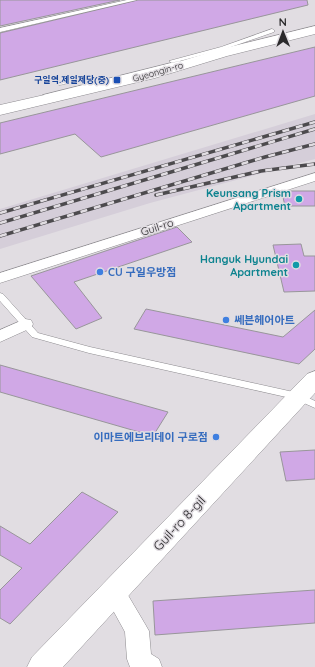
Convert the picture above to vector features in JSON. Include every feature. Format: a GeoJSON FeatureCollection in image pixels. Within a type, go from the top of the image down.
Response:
{"type":"FeatureCollection","features":[{"type":"Feature","properties":{"kind":"main road","name":"Gyeongin-ro"},"geometry":{"type":"LineString","coordinates":[[0,98],[149,59],[315,20]]}},
{"type":"Feature","properties":{"kind":"main road","name":"Gyeongin-ro"},"geometry":{"type":"LineString","coordinates":[[0,109],[150,75],[222,53],[315,30]]}},
{"type":"Feature","properties":{"kind":"main road","name":"Guil-ro 8-gil"},"geometry":{"type":"LineString","coordinates":[[43,667],[114,592],[310,393]]}},
{"type":"Feature","properties":{"kind":"street","name":"Guil-ro"},"geometry":{"type":"LineString","coordinates":[[0,278],[315,177]]}},
{"type":"Feature","properties":{"kind":"street"},"geometry":{"type":"LineString","coordinates":[[0,337],[25,324]]}},
{"type":"Feature","properties":{"kind":"street"},"geometry":{"type":"LineString","coordinates":[[114,592],[137,631],[139,660],[150,667]]}},
{"type":"Feature","properties":{"kind":"lane"},"geometry":{"type":"LineString","coordinates":[[0,30],[134,0]]}},
{"type":"Feature","properties":{"kind":"lane"},"geometry":{"type":"LineString","coordinates":[[0,296],[35,335],[89,350],[310,393]]}},
{"type":"Feature","properties":{"kind":"shaded area"},"geometry":{"type":"Polygon","coordinates":[[[315,114],[315,159],[150,203],[0,249],[0,209],[315,114]]]}},
{"type":"Feature","properties":{"kind":"building"},"geometry":{"type":"Polygon","coordinates":[[[0,0],[120,0],[0,26],[0,0]]]}},
{"type":"Feature","properties":{"kind":"building"},"geometry":{"type":"Polygon","coordinates":[[[138,0],[307,0],[308,5],[0,80],[0,33],[138,0]]]}},
{"type":"Feature","properties":{"kind":"building"},"geometry":{"type":"Polygon","coordinates":[[[315,47],[315,96],[101,157],[75,134],[0,154],[0,123],[315,47]]]}},
{"type":"Feature","properties":{"kind":"building","name":"Keunsang Prism Apartment"},"geometry":{"type":"Polygon","coordinates":[[[288,191],[315,191],[315,206],[285,206],[282,193],[288,191]]]}},
{"type":"Feature","properties":{"kind":"building"},"geometry":{"type":"Polygon","coordinates":[[[177,227],[192,242],[74,282],[102,318],[76,329],[31,276],[177,227]]]}},
{"type":"Feature","properties":{"kind":"building","name":"Hanguk Hyundai Apartment"},"geometry":{"type":"Polygon","coordinates":[[[301,244],[304,256],[315,256],[315,291],[284,292],[273,245],[301,244]]]}},
{"type":"Feature","properties":{"kind":"building"},"geometry":{"type":"Polygon","coordinates":[[[146,309],[283,337],[315,310],[315,349],[299,364],[134,329],[146,309]]]}},
{"type":"Feature","properties":{"kind":"building"},"geometry":{"type":"Polygon","coordinates":[[[0,365],[168,412],[153,436],[0,392],[0,365]]]}},
{"type":"Feature","properties":{"kind":"building"},"geometry":{"type":"Polygon","coordinates":[[[315,450],[315,479],[286,481],[280,452],[315,450]]]}},
{"type":"Feature","properties":{"kind":"building"},"geometry":{"type":"Polygon","coordinates":[[[82,492],[118,512],[10,624],[0,618],[0,590],[22,568],[0,555],[0,526],[30,544],[82,492]]]}},
{"type":"Feature","properties":{"kind":"building"},"geometry":{"type":"Polygon","coordinates":[[[315,590],[315,623],[155,635],[153,601],[315,590]]]}},
{"type":"Feature","properties":{"kind":"railway"},"geometry":{"type":"LineString","coordinates":[[0,213],[315,122]]}},
{"type":"Feature","properties":{"kind":"railway"},"geometry":{"type":"LineString","coordinates":[[0,223],[315,129]]}},
{"type":"Feature","properties":{"kind":"railway"},"geometry":{"type":"LineString","coordinates":[[0,236],[265,157],[315,144]]}},
{"type":"Feature","properties":{"kind":"railway"},"geometry":{"type":"LineString","coordinates":[[156,195],[261,171],[315,164]]}},
{"type":"Feature","properties":{"kind":"place","name":"구일역.제일제당(중)"},"geometry":{"type":"Point","coordinates":[117,80]}},
{"type":"Feature","properties":{"kind":"place","name":"Keunsang Prism Apartment"},"geometry":{"type":"Point","coordinates":[299,199]}},
{"type":"Feature","properties":{"kind":"place","name":"Hanguk Hyundai Apartment"},"geometry":{"type":"Point","coordinates":[296,265]}},
{"type":"Feature","properties":{"kind":"place","name":"CU 구일우방점"},"geometry":{"type":"Point","coordinates":[100,272]}},
{"type":"Feature","properties":{"kind":"place","name":"쎄븐헤어아트"},"geometry":{"type":"Point","coordinates":[226,320]}},
{"type":"Feature","properties":{"kind":"place","name":"이마트에브리데이 구로점"},"geometry":{"type":"Point","coordinates":[216,437]}}]}
